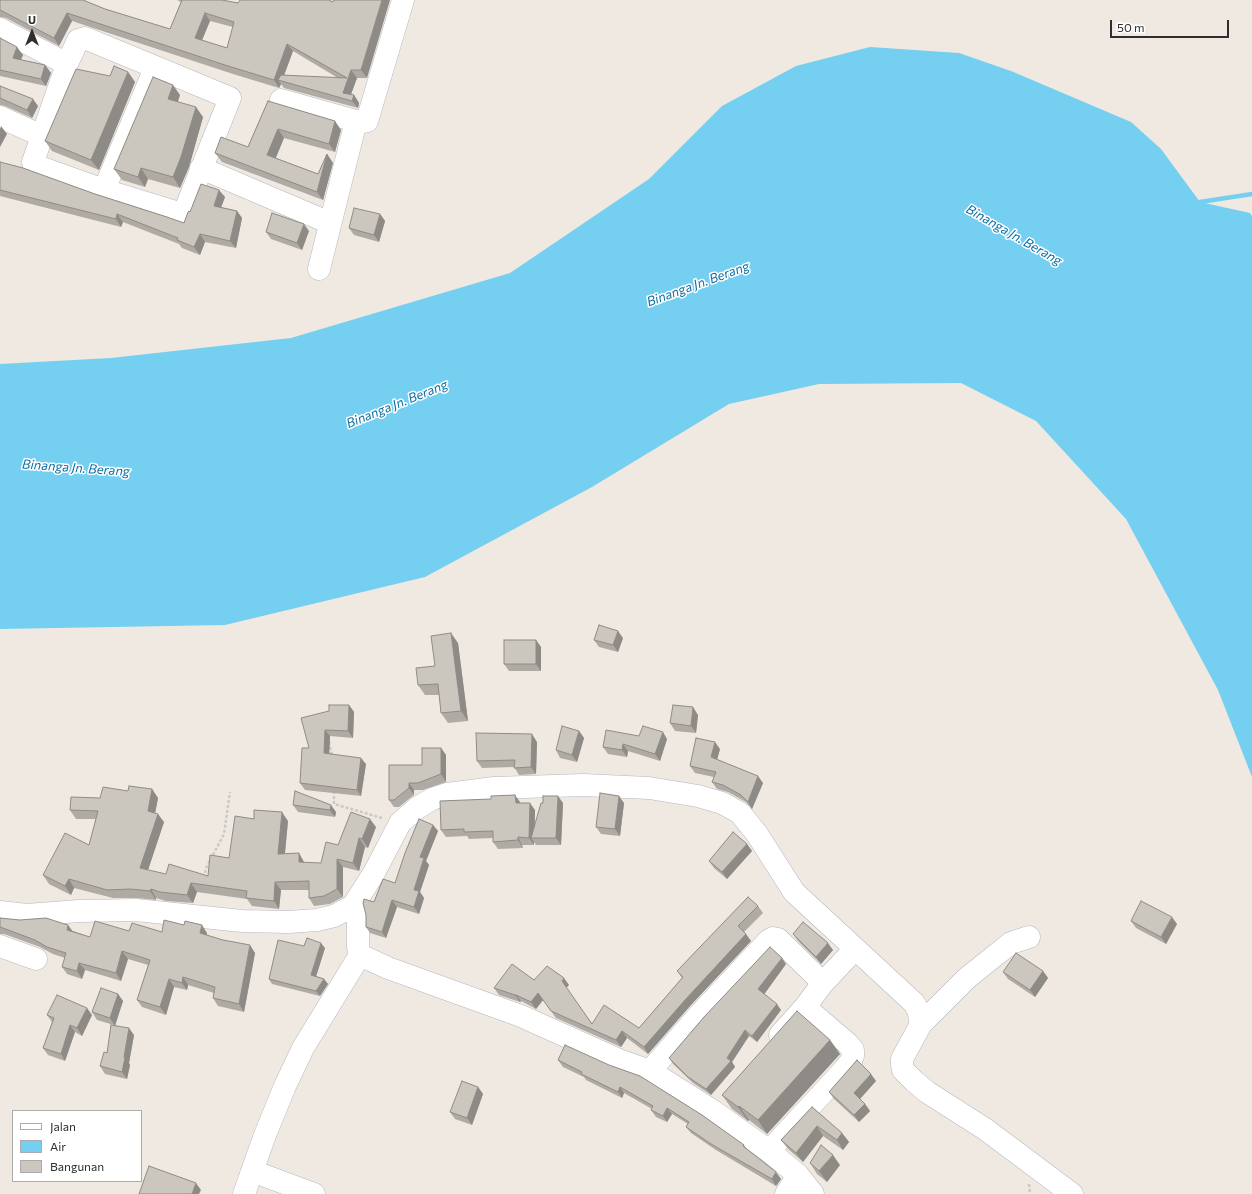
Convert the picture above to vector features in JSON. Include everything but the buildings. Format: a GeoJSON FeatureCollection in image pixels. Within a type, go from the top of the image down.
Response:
{"type":"FeatureCollection","features":[{"type":"Feature","properties":{"kind":"street"},"geometry":{"type":"LineString","coordinates":[[281,100],[356,121],[367,121],[403,0]]}},
{"type":"Feature","properties":{"kind":"street"},"geometry":{"type":"LineString","coordinates":[[0,29],[67,64]]}},
{"type":"Feature","properties":{"kind":"street"},"geometry":{"type":"LineString","coordinates":[[85,38],[155,68],[230,98],[185,210],[182,214],[104,190],[34,165],[33,162],[67,64],[78,40],[85,38]]}},
{"type":"Feature","properties":{"kind":"street"},"geometry":{"type":"LineString","coordinates":[[104,190],[155,68]]}},
{"type":"Feature","properties":{"kind":"street"},"geometry":{"type":"LineString","coordinates":[[0,117],[42,136]]}},
{"type":"Feature","properties":{"kind":"street"},"geometry":{"type":"LineString","coordinates":[[319,269],[356,121]]}},
{"type":"Feature","properties":{"kind":"street"},"geometry":{"type":"LineString","coordinates":[[201,168],[330,223]]}},
{"type":"Feature","properties":{"kind":"street"},"geometry":{"type":"LineString","coordinates":[[1,917],[79,911],[136,910],[242,921],[289,922],[327,918],[353,906],[374,873],[400,823],[417,808],[432,799],[447,794],[494,788],[583,785],[649,788],[698,796],[722,803],[740,813],[757,834],[794,892],[914,1003],[918,1010],[921,1024]]}},
{"type":"Feature","properties":{"kind":"street"},"geometry":{"type":"LineString","coordinates":[[244,1194],[285,1086],[303,1048],[360,955],[358,947],[358,922],[353,906]]}},
{"type":"Feature","properties":{"kind":"street"},"geometry":{"type":"LineString","coordinates":[[1029,937],[1011,943],[967,978],[921,1024],[902,1059],[903,1070],[927,1092],[985,1129],[1072,1194]]}},
{"type":"Feature","properties":{"kind":"street"},"geometry":{"type":"LineString","coordinates":[[650,1071],[699,1015],[769,940],[773,938],[778,939],[823,982]]}},
{"type":"Feature","properties":{"kind":"street"},"geometry":{"type":"LineString","coordinates":[[0,946],[36,959]]}},
{"type":"Feature","properties":{"kind":"street"},"geometry":{"type":"LineString","coordinates":[[769,1048],[805,1007],[823,982],[855,949]]}},
{"type":"Feature","properties":{"kind":"street"},"geometry":{"type":"LineString","coordinates":[[360,955],[388,968],[521,1016],[619,1060],[650,1071],[713,1111],[770,1151],[798,1175],[813,1194]]}},
{"type":"Feature","properties":{"kind":"street"},"geometry":{"type":"LineString","coordinates":[[770,1151],[843,1071],[853,1056],[852,1050],[847,1043],[805,1007]]}},
{"type":"Feature","properties":{"kind":"street"},"geometry":{"type":"LineString","coordinates":[[713,1111],[728,1094]]}},
{"type":"Feature","properties":{"kind":"street"},"geometry":{"type":"LineString","coordinates":[[252,1171],[314,1194]]}},
{"type":"Feature","properties":{"kind":"street"},"geometry":{"type":"LineString","coordinates":[[786,1194],[798,1175]]}},
{"type":"Feature","properties":{"kind":"path"},"geometry":{"type":"LineString","coordinates":[[329,740],[332,756]]}},
{"type":"Feature","properties":{"kind":"path"},"geometry":{"type":"LineString","coordinates":[[334,785],[334,804],[400,823]]}},
{"type":"Feature","properties":{"kind":"path"},"geometry":{"type":"LineString","coordinates":[[203,882],[206,868],[224,834],[230,792]]}},
{"type":"Feature","properties":{"kind":"water","name":"Binanga Jn. Berang"},"geometry":{"type":"Polygon","coordinates":[[[870,47],[959,53],[1011,71],[1131,122],[1161,149],[1200,202],[1250,213],[1252,216],[1252,777],[1218,690],[1126,519],[1036,421],[961,383],[819,384],[729,404],[592,487],[425,577],[225,625],[0,629],[0,364],[111,358],[291,338],[510,273],[649,179],[722,106],[796,66],[870,47]]]}},
{"type":"Feature","properties":{"kind":"waterway"},"geometry":{"type":"LineString","coordinates":[[1200,202],[1252,194]]}}]}
